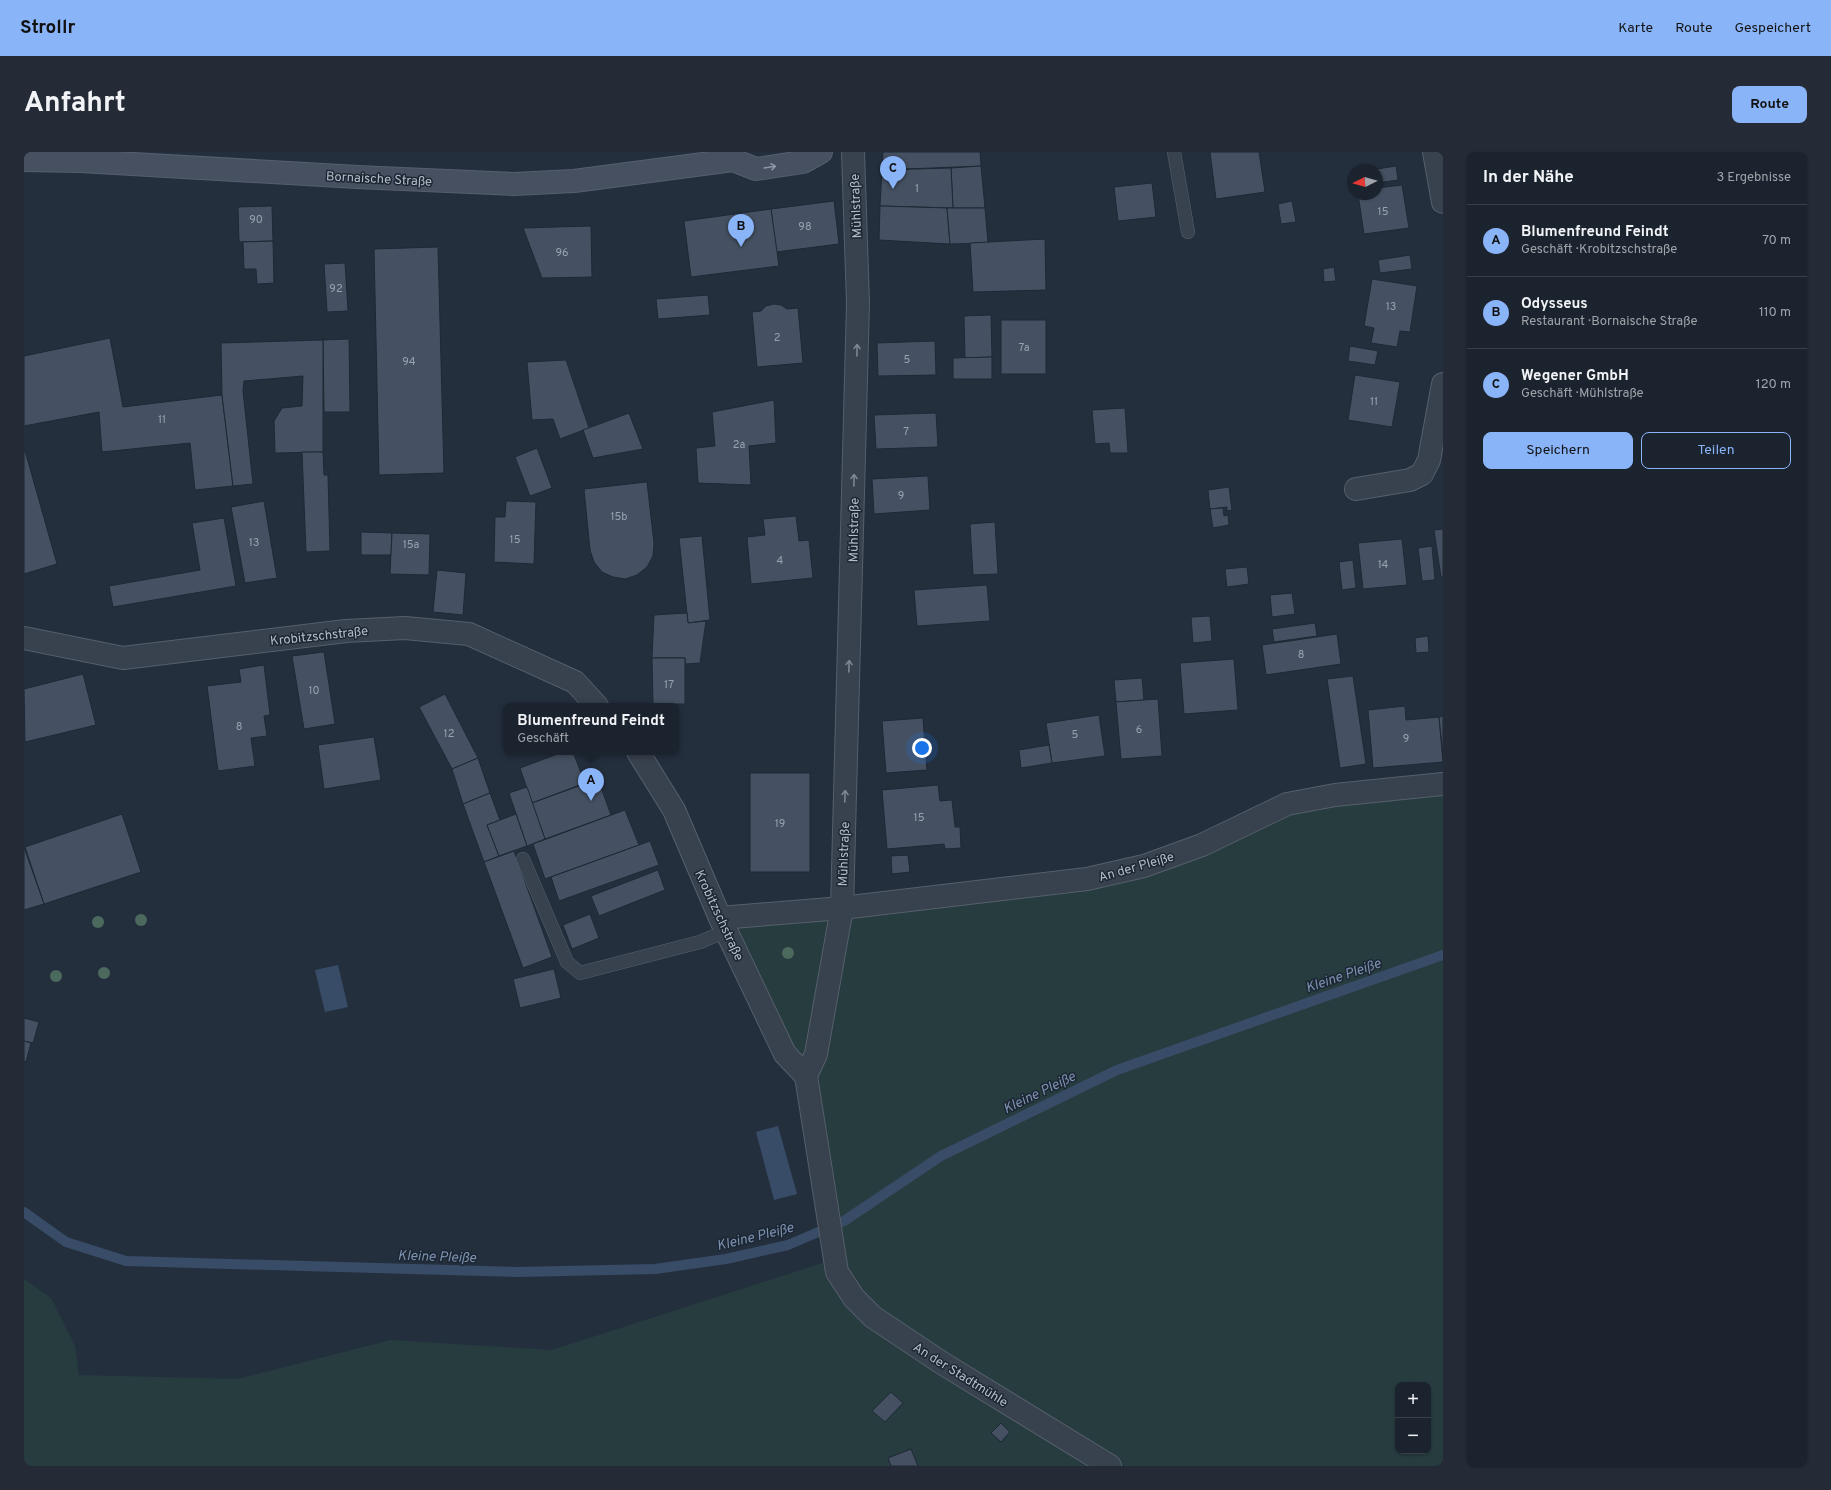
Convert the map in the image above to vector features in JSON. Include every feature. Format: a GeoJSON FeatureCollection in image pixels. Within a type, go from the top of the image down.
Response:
{"type":"FeatureCollection","features":[{"type":"Feature","properties":{"kind":"main road","name":"Bornaische Straße"},"geometry":{"type":"LineString","coordinates":[[24,160],[80,161],[357,178],[514,184],[574,181],[738,156],[756,169],[802,162],[821,152]]}},
{"type":"Feature","properties":{"kind":"street","name":"Mühlstraße"},"geometry":{"type":"LineString","coordinates":[[806,1076],[816,1054],[842,908],[858,303],[853,152]]}},
{"type":"Feature","properties":{"kind":"street"},"geometry":{"type":"LineString","coordinates":[[1434,152],[1443,202]]}},
{"type":"Feature","properties":{"kind":"street"},"geometry":{"type":"LineString","coordinates":[[1356,489],[1410,480],[1422,474],[1429,460],[1443,384]]}},
{"type":"Feature","properties":{"kind":"street","name":"Krobitzschstraße"},"geometry":{"type":"LineString","coordinates":[[24,638],[124,658],[346,631],[405,628],[468,634],[575,682],[594,703]]}},
{"type":"Feature","properties":{"kind":"street","name":"Krobitzschstraße"},"geometry":{"type":"LineString","coordinates":[[640,755],[674,810],[723,924],[785,1054],[806,1076]]}},
{"type":"Feature","properties":{"kind":"street","name":"An der Pleiße"},"geometry":{"type":"LineString","coordinates":[[842,908],[1088,879],[1144,866],[1202,845],[1287,804],[1335,794],[1443,784]]}},
{"type":"Feature","properties":{"kind":"street"},"geometry":{"type":"LineString","coordinates":[[723,924],[842,908]]}},
{"type":"Feature","properties":{"kind":"street","name":"An der Stadtmühle"},"geometry":{"type":"LineString","coordinates":[[806,1076],[837,1272],[854,1298],[873,1317],[942,1363],[1110,1466]]}},
{"type":"Feature","properties":{"kind":"lane"},"geometry":{"type":"LineString","coordinates":[[1174,152],[1188,232]]}},
{"type":"Feature","properties":{"kind":"lane"},"geometry":{"type":"LineString","coordinates":[[523,859],[567,962],[580,973],[700,942],[723,924]]}},
{"type":"Feature","properties":{"kind":"green space"},"geometry":{"type":"Polygon","coordinates":[[[1443,784],[1443,1466],[24,1466],[24,1279],[51,1298],[75,1346],[79,1375],[237,1379],[391,1340],[552,1350],[835,1259],[813,1117],[720,918],[1088,879],[1287,804],[1443,784]]]}},
{"type":"Feature","properties":{"kind":"water"},"geometry":{"type":"Polygon","coordinates":[[[338,965],[348,1007],[325,1012],[315,970],[338,965]]]}},
{"type":"Feature","properties":{"kind":"water"},"geometry":{"type":"Polygon","coordinates":[[[778,1126],[797,1194],[774,1200],[756,1132],[778,1126]]]}},
{"type":"Feature","properties":{"kind":"building"},"geometry":{"type":"Polygon","coordinates":[[[883,152],[980,152],[981,166],[882,170],[883,152]]]}},
{"type":"Feature","properties":{"kind":"building"},"geometry":{"type":"Polygon","coordinates":[[[1210,152],[1259,152],[1265,192],[1216,199],[1210,152]]]}},
{"type":"Feature","properties":{"kind":"building"},"geometry":{"type":"Polygon","coordinates":[[[981,166],[985,208],[953,208],[951,168],[981,166]]]}},
{"type":"Feature","properties":{"kind":"building"},"geometry":{"type":"Polygon","coordinates":[[[1396,166],[1398,180],[1383,182],[1383,168],[1396,166]]]}},
{"type":"Feature","properties":{"kind":"building"},"geometry":{"type":"Polygon","coordinates":[[[951,168],[953,208],[880,206],[882,170],[951,168]]]}},
{"type":"Feature","properties":{"kind":"building"},"geometry":{"type":"Polygon","coordinates":[[[1152,183],[1156,217],[1118,221],[1114,187],[1152,183]]]}},
{"type":"Feature","properties":{"kind":"building"},"geometry":{"type":"Polygon","coordinates":[[[1402,185],[1409,228],[1364,234],[1359,200],[1383,200],[1383,187],[1402,185]]]}},
{"type":"Feature","properties":{"kind":"building"},"geometry":{"type":"Polygon","coordinates":[[[834,201],[839,244],[776,252],[771,209],[834,201]]]}},
{"type":"Feature","properties":{"kind":"building"},"geometry":{"type":"Polygon","coordinates":[[[1292,201],[1296,222],[1281,224],[1278,204],[1292,201]]]}},
{"type":"Feature","properties":{"kind":"building"},"geometry":{"type":"Polygon","coordinates":[[[272,206],[273,241],[239,242],[238,207],[272,206]]]}},
{"type":"Feature","properties":{"kind":"building"},"geometry":{"type":"Polygon","coordinates":[[[880,206],[947,208],[950,244],[879,240],[880,206]]]}},
{"type":"Feature","properties":{"kind":"building"},"geometry":{"type":"Polygon","coordinates":[[[947,208],[985,208],[988,243],[950,244],[947,208]]]}},
{"type":"Feature","properties":{"kind":"building"},"geometry":{"type":"Polygon","coordinates":[[[771,209],[779,266],[691,277],[684,221],[771,209]]]}},
{"type":"Feature","properties":{"kind":"building"},"geometry":{"type":"Polygon","coordinates":[[[591,226],[592,277],[542,278],[523,228],[591,226]]]}},
{"type":"Feature","properties":{"kind":"building"},"geometry":{"type":"Polygon","coordinates":[[[1045,239],[1046,290],[973,292],[970,243],[1045,239]]]}},
{"type":"Feature","properties":{"kind":"building"},"geometry":{"type":"Polygon","coordinates":[[[273,241],[274,283],[257,284],[256,269],[244,269],[243,242],[273,241]]]}},
{"type":"Feature","properties":{"kind":"building"},"geometry":{"type":"Polygon","coordinates":[[[438,247],[444,473],[379,475],[374,249],[438,247]]]}},
{"type":"Feature","properties":{"kind":"building"},"geometry":{"type":"Polygon","coordinates":[[[1410,255],[1412,269],[1380,273],[1378,260],[1410,255]]]}},
{"type":"Feature","properties":{"kind":"building"},"geometry":{"type":"Polygon","coordinates":[[[345,263],[348,311],[327,312],[324,264],[345,263]]]}},
{"type":"Feature","properties":{"kind":"building"},"geometry":{"type":"Polygon","coordinates":[[[1334,267],[1336,281],[1324,282],[1323,269],[1334,267]]]}},
{"type":"Feature","properties":{"kind":"building"},"geometry":{"type":"Polygon","coordinates":[[[1372,279],[1417,286],[1410,332],[1400,331],[1397,347],[1371,343],[1374,328],[1364,326],[1372,279]]]}},
{"type":"Feature","properties":{"kind":"building"},"geometry":{"type":"Polygon","coordinates":[[[708,295],[710,315],[658,319],[656,299],[708,295]]]}},
{"type":"Feature","properties":{"kind":"building"},"geometry":{"type":"Polygon","coordinates":[[[774,304],[781,305],[787,309],[798,308],[803,363],[757,367],[752,312],[761,311],[766,306],[774,304]]]}},
{"type":"Feature","properties":{"kind":"building"},"geometry":{"type":"Polygon","coordinates":[[[991,315],[992,357],[965,358],[964,316],[991,315]]]}},
{"type":"Feature","properties":{"kind":"building"},"geometry":{"type":"Polygon","coordinates":[[[1001,320],[1046,320],[1046,374],[1001,374],[1001,320]]]}},
{"type":"Feature","properties":{"kind":"building"},"geometry":{"type":"Polygon","coordinates":[[[110,338],[123,407],[222,395],[233,486],[195,490],[190,443],[102,452],[99,412],[24,426],[24,356],[110,338]]]}},
{"type":"Feature","properties":{"kind":"building"},"geometry":{"type":"Polygon","coordinates":[[[349,339],[350,412],[324,412],[323,340],[349,339]]]}},
{"type":"Feature","properties":{"kind":"building"},"geometry":{"type":"Polygon","coordinates":[[[323,340],[323,452],[275,453],[274,421],[282,408],[302,406],[303,376],[244,381],[243,391],[253,484],[233,486],[222,395],[221,343],[323,340]]]}},
{"type":"Feature","properties":{"kind":"building"},"geometry":{"type":"Polygon","coordinates":[[[935,341],[936,375],[878,376],[877,343],[935,341]]]}},
{"type":"Feature","properties":{"kind":"building"},"geometry":{"type":"Polygon","coordinates":[[[1350,346],[1378,351],[1375,365],[1348,361],[1350,346]]]}},
{"type":"Feature","properties":{"kind":"building"},"geometry":{"type":"Polygon","coordinates":[[[992,357],[992,379],[953,379],[953,358],[992,357]]]}},
{"type":"Feature","properties":{"kind":"building"},"geometry":{"type":"Polygon","coordinates":[[[566,360],[589,428],[560,439],[553,419],[532,420],[527,362],[566,360]]]}},
{"type":"Feature","properties":{"kind":"building"},"geometry":{"type":"Polygon","coordinates":[[[1355,375],[1400,382],[1392,427],[1348,420],[1355,375]]]}},
{"type":"Feature","properties":{"kind":"building"},"geometry":{"type":"Polygon","coordinates":[[[774,400],[776,443],[749,446],[751,485],[698,483],[696,448],[715,446],[712,412],[774,400]]]}},
{"type":"Feature","properties":{"kind":"building"},"geometry":{"type":"Polygon","coordinates":[[[1125,408],[1128,453],[1110,453],[1109,443],[1095,444],[1092,410],[1125,408]]]}},
{"type":"Feature","properties":{"kind":"building"},"geometry":{"type":"Polygon","coordinates":[[[629,413],[643,449],[593,458],[583,430],[629,413]]]}},
{"type":"Feature","properties":{"kind":"building"},"geometry":{"type":"Polygon","coordinates":[[[936,413],[938,447],[876,449],[874,415],[936,413]]]}},
{"type":"Feature","properties":{"kind":"building"},"geometry":{"type":"Polygon","coordinates":[[[24,447],[57,564],[24,574],[24,447]]]}},
{"type":"Feature","properties":{"kind":"building"},"geometry":{"type":"Polygon","coordinates":[[[537,448],[552,488],[530,496],[515,457],[537,448]]]}},
{"type":"Feature","properties":{"kind":"building"},"geometry":{"type":"Polygon","coordinates":[[[302,452],[323,452],[324,475],[328,475],[330,551],[306,552],[302,452]]]}},
{"type":"Feature","properties":{"kind":"building"},"geometry":{"type":"Polygon","coordinates":[[[928,476],[930,510],[874,514],[872,479],[928,476]]]}},
{"type":"Feature","properties":{"kind":"building"},"geometry":{"type":"Polygon","coordinates":[[[647,482],[654,543],[653,556],[647,567],[637,575],[625,579],[613,577],[602,572],[594,562],[590,550],[584,489],[647,482]]]}},
{"type":"Feature","properties":{"kind":"building"},"geometry":{"type":"Polygon","coordinates":[[[1229,487],[1232,510],[1227,511],[1227,507],[1210,509],[1208,490],[1229,487]]]}},
{"type":"Feature","properties":{"kind":"building"},"geometry":{"type":"Polygon","coordinates":[[[264,501],[277,578],[245,583],[231,507],[264,501]]]}},
{"type":"Feature","properties":{"kind":"building"},"geometry":{"type":"Polygon","coordinates":[[[506,501],[536,502],[534,564],[494,562],[495,517],[505,517],[506,501]]]}},
{"type":"Feature","properties":{"kind":"building"},"geometry":{"type":"Polygon","coordinates":[[[1223,508],[1224,516],[1228,515],[1229,525],[1213,528],[1210,509],[1223,508]]]}},
{"type":"Feature","properties":{"kind":"building"},"geometry":{"type":"Polygon","coordinates":[[[796,516],[799,541],[809,540],[813,578],[751,584],[747,537],[765,535],[763,519],[796,516]]]}},
{"type":"Feature","properties":{"kind":"building"},"geometry":{"type":"Polygon","coordinates":[[[224,518],[236,586],[113,607],[109,586],[200,570],[192,523],[224,518]]]}},
{"type":"Feature","properties":{"kind":"building"},"geometry":{"type":"Polygon","coordinates":[[[995,522],[998,574],[973,575],[970,524],[995,522]]]}},
{"type":"Feature","properties":{"kind":"building"},"geometry":{"type":"Polygon","coordinates":[[[1443,529],[1443,577],[1441,577],[1434,530],[1443,529]]]}},
{"type":"Feature","properties":{"kind":"building"},"geometry":{"type":"Polygon","coordinates":[[[361,532],[392,533],[391,555],[361,555],[361,532]]]}},
{"type":"Feature","properties":{"kind":"building"},"geometry":{"type":"Polygon","coordinates":[[[392,533],[430,534],[429,575],[390,574],[392,533]]]}},
{"type":"Feature","properties":{"kind":"building"},"geometry":{"type":"Polygon","coordinates":[[[702,536],[710,620],[688,623],[679,538],[702,536]]]}},
{"type":"Feature","properties":{"kind":"building"},"geometry":{"type":"Polygon","coordinates":[[[1402,539],[1407,585],[1363,589],[1358,543],[1402,539]]]}},
{"type":"Feature","properties":{"kind":"building"},"geometry":{"type":"Polygon","coordinates":[[[1432,546],[1435,580],[1422,581],[1418,548],[1432,546]]]}},
{"type":"Feature","properties":{"kind":"building"},"geometry":{"type":"Polygon","coordinates":[[[1353,560],[1356,588],[1342,590],[1339,562],[1353,560]]]}},
{"type":"Feature","properties":{"kind":"building"},"geometry":{"type":"Polygon","coordinates":[[[1247,567],[1249,584],[1227,587],[1225,569],[1247,567]]]}},
{"type":"Feature","properties":{"kind":"building"},"geometry":{"type":"Polygon","coordinates":[[[437,570],[466,573],[463,615],[433,612],[437,570]]]}},
{"type":"Feature","properties":{"kind":"building"},"geometry":{"type":"Polygon","coordinates":[[[987,585],[990,621],[917,626],[914,590],[987,585]]]}},
{"type":"Feature","properties":{"kind":"building"},"geometry":{"type":"Polygon","coordinates":[[[1292,593],[1295,614],[1272,617],[1270,595],[1292,593]]]}},
{"type":"Feature","properties":{"kind":"building"},"geometry":{"type":"Polygon","coordinates":[[[687,613],[688,623],[706,621],[700,663],[685,664],[685,658],[652,658],[654,615],[687,613]]]}},
{"type":"Feature","properties":{"kind":"building"},"geometry":{"type":"Polygon","coordinates":[[[1210,616],[1212,641],[1193,643],[1191,617],[1210,616]]]}},
{"type":"Feature","properties":{"kind":"building"},"geometry":{"type":"Polygon","coordinates":[[[1315,623],[1317,636],[1274,642],[1272,629],[1315,623]]]}},
{"type":"Feature","properties":{"kind":"building"},"geometry":{"type":"Polygon","coordinates":[[[1337,634],[1341,664],[1266,675],[1262,645],[1337,634]]]}},
{"type":"Feature","properties":{"kind":"building"},"geometry":{"type":"Polygon","coordinates":[[[1428,636],[1429,652],[1416,653],[1415,638],[1428,636]]]}},
{"type":"Feature","properties":{"kind":"building"},"geometry":{"type":"Polygon","coordinates":[[[324,652],[335,724],[304,729],[292,656],[324,652]]]}},
{"type":"Feature","properties":{"kind":"building"},"geometry":{"type":"Polygon","coordinates":[[[652,658],[685,658],[685,704],[653,703],[652,658]]]}},
{"type":"Feature","properties":{"kind":"building"},"geometry":{"type":"Polygon","coordinates":[[[1234,659],[1238,710],[1184,714],[1180,663],[1234,659]]]}},
{"type":"Feature","properties":{"kind":"building"},"geometry":{"type":"Polygon","coordinates":[[[264,665],[270,715],[264,716],[267,736],[251,738],[255,766],[218,771],[207,686],[241,682],[239,669],[264,665]]]}},
{"type":"Feature","properties":{"kind":"building"},"geometry":{"type":"Polygon","coordinates":[[[83,674],[96,725],[25,742],[24,689],[83,674]]]}},
{"type":"Feature","properties":{"kind":"building"},"geometry":{"type":"Polygon","coordinates":[[[1353,676],[1366,764],[1340,768],[1327,679],[1353,676]]]}},
{"type":"Feature","properties":{"kind":"building"},"geometry":{"type":"Polygon","coordinates":[[[1142,678],[1144,700],[1116,702],[1114,680],[1142,678]]]}},
{"type":"Feature","properties":{"kind":"building"},"geometry":{"type":"Polygon","coordinates":[[[445,694],[478,758],[452,769],[419,707],[445,694]]]}},
{"type":"Feature","properties":{"kind":"building"},"geometry":{"type":"Polygon","coordinates":[[[1158,699],[1162,756],[1121,759],[1116,702],[1158,699]]]}},
{"type":"Feature","properties":{"kind":"building"},"geometry":{"type":"Polygon","coordinates":[[[1405,706],[1406,720],[1439,717],[1443,762],[1373,768],[1368,710],[1405,706]]]}},
{"type":"Feature","properties":{"kind":"building"},"geometry":{"type":"Polygon","coordinates":[[[1099,715],[1105,756],[1052,763],[1046,723],[1099,715]]]}},
{"type":"Feature","properties":{"kind":"building"},"geometry":{"type":"Polygon","coordinates":[[[1443,716],[1443,756],[1439,717],[1443,716]]]}},
{"type":"Feature","properties":{"kind":"building"},"geometry":{"type":"Polygon","coordinates":[[[923,718],[927,770],[886,773],[882,721],[923,718]]]}},
{"type":"Feature","properties":{"kind":"building"},"geometry":{"type":"Polygon","coordinates":[[[374,737],[381,780],[324,789],[318,745],[374,737]]]}},
{"type":"Feature","properties":{"kind":"building"},"geometry":{"type":"Polygon","coordinates":[[[1049,745],[1052,763],[1021,768],[1019,750],[1049,745]]]}},
{"type":"Feature","properties":{"kind":"building"},"geometry":{"type":"Polygon","coordinates":[[[555,755],[574,755],[585,783],[532,803],[520,768],[555,755]]]}},
{"type":"Feature","properties":{"kind":"building"},"geometry":{"type":"Polygon","coordinates":[[[478,758],[490,793],[463,804],[452,769],[478,758]]]}},
{"type":"Feature","properties":{"kind":"building"},"geometry":{"type":"Polygon","coordinates":[[[750,773],[810,773],[810,872],[750,872],[750,773]]]}},
{"type":"Feature","properties":{"kind":"building"},"geometry":{"type":"Polygon","coordinates":[[[598,779],[611,815],[545,839],[532,803],[598,779]]]}},
{"type":"Feature","properties":{"kind":"building"},"geometry":{"type":"Polygon","coordinates":[[[938,785],[940,801],[952,800],[955,827],[960,827],[961,848],[945,849],[944,844],[887,849],[882,790],[938,785]]]}},
{"type":"Feature","properties":{"kind":"building"},"geometry":{"type":"Polygon","coordinates":[[[527,787],[545,839],[527,846],[509,793],[527,787]]]}},
{"type":"Feature","properties":{"kind":"building"},"geometry":{"type":"Polygon","coordinates":[[[490,793],[500,820],[487,825],[499,856],[484,862],[463,804],[490,793]]]}},
{"type":"Feature","properties":{"kind":"building"},"geometry":{"type":"Polygon","coordinates":[[[625,810],[639,845],[545,879],[533,844],[625,810]]]}},
{"type":"Feature","properties":{"kind":"building"},"geometry":{"type":"Polygon","coordinates":[[[122,814],[141,872],[44,904],[25,847],[122,814]]]}},
{"type":"Feature","properties":{"kind":"building"},"geometry":{"type":"Polygon","coordinates":[[[516,814],[527,846],[499,856],[487,825],[516,814]]]}},
{"type":"Feature","properties":{"kind":"building"},"geometry":{"type":"Polygon","coordinates":[[[650,841],[659,865],[559,901],[551,877],[650,841]]]}},
{"type":"Feature","properties":{"kind":"building"},"geometry":{"type":"Polygon","coordinates":[[[24,847],[44,904],[24,910],[24,847]]]}},
{"type":"Feature","properties":{"kind":"building"},"geometry":{"type":"Polygon","coordinates":[[[514,851],[552,957],[523,968],[484,862],[514,851]]]}},
{"type":"Feature","properties":{"kind":"building"},"geometry":{"type":"Polygon","coordinates":[[[908,855],[910,872],[892,874],[891,856],[908,855]]]}},
{"type":"Feature","properties":{"kind":"building"},"geometry":{"type":"Polygon","coordinates":[[[658,870],[665,890],[599,916],[591,896],[658,870]]]}},
{"type":"Feature","properties":{"kind":"building"},"geometry":{"type":"Polygon","coordinates":[[[590,914],[599,938],[572,949],[563,925],[590,914]]]}},
{"type":"Feature","properties":{"kind":"building"},"geometry":{"type":"Polygon","coordinates":[[[554,969],[561,998],[520,1008],[513,979],[554,969]]]}},
{"type":"Feature","properties":{"kind":"building"},"geometry":{"type":"Polygon","coordinates":[[[24,1018],[39,1022],[33,1043],[24,1041],[24,1018]]]}},
{"type":"Feature","properties":{"kind":"building"},"geometry":{"type":"Polygon","coordinates":[[[24,1041],[31,1043],[26,1062],[24,1061],[24,1041]]]}},
{"type":"Feature","properties":{"kind":"building"},"geometry":{"type":"Polygon","coordinates":[[[891,1392],[903,1403],[885,1422],[872,1411],[891,1392]]]}},
{"type":"Feature","properties":{"kind":"building"},"geometry":{"type":"Polygon","coordinates":[[[1001,1423],[1010,1432],[1001,1442],[991,1433],[1001,1423]]]}},
{"type":"Feature","properties":{"kind":"building"},"geometry":{"type":"Polygon","coordinates":[[[911,1449],[918,1466],[891,1466],[888,1458],[911,1449]]]}},
{"type":"Feature","properties":{"kind":"waterway","name":"Kleine Pleiße"},"geometry":{"type":"LineString","coordinates":[[24,1212],[66,1242],[126,1261],[518,1272],[655,1269],[726,1259],[788,1245],[844,1221],[941,1156],[1117,1070],[1443,955]]}},
{"type":"Feature","properties":{"kind":"place","name":"Wegener GmbH"},"geometry":{"type":"Point","coordinates":[893,189]}},
{"type":"Feature","properties":{"kind":"place","name":"Odysseus"},"geometry":{"type":"Point","coordinates":[741,247]}},
{"type":"Feature","properties":{"kind":"place","name":"Blumenfreund Feindt"},"geometry":{"type":"Point","coordinates":[591,801]}}]}
